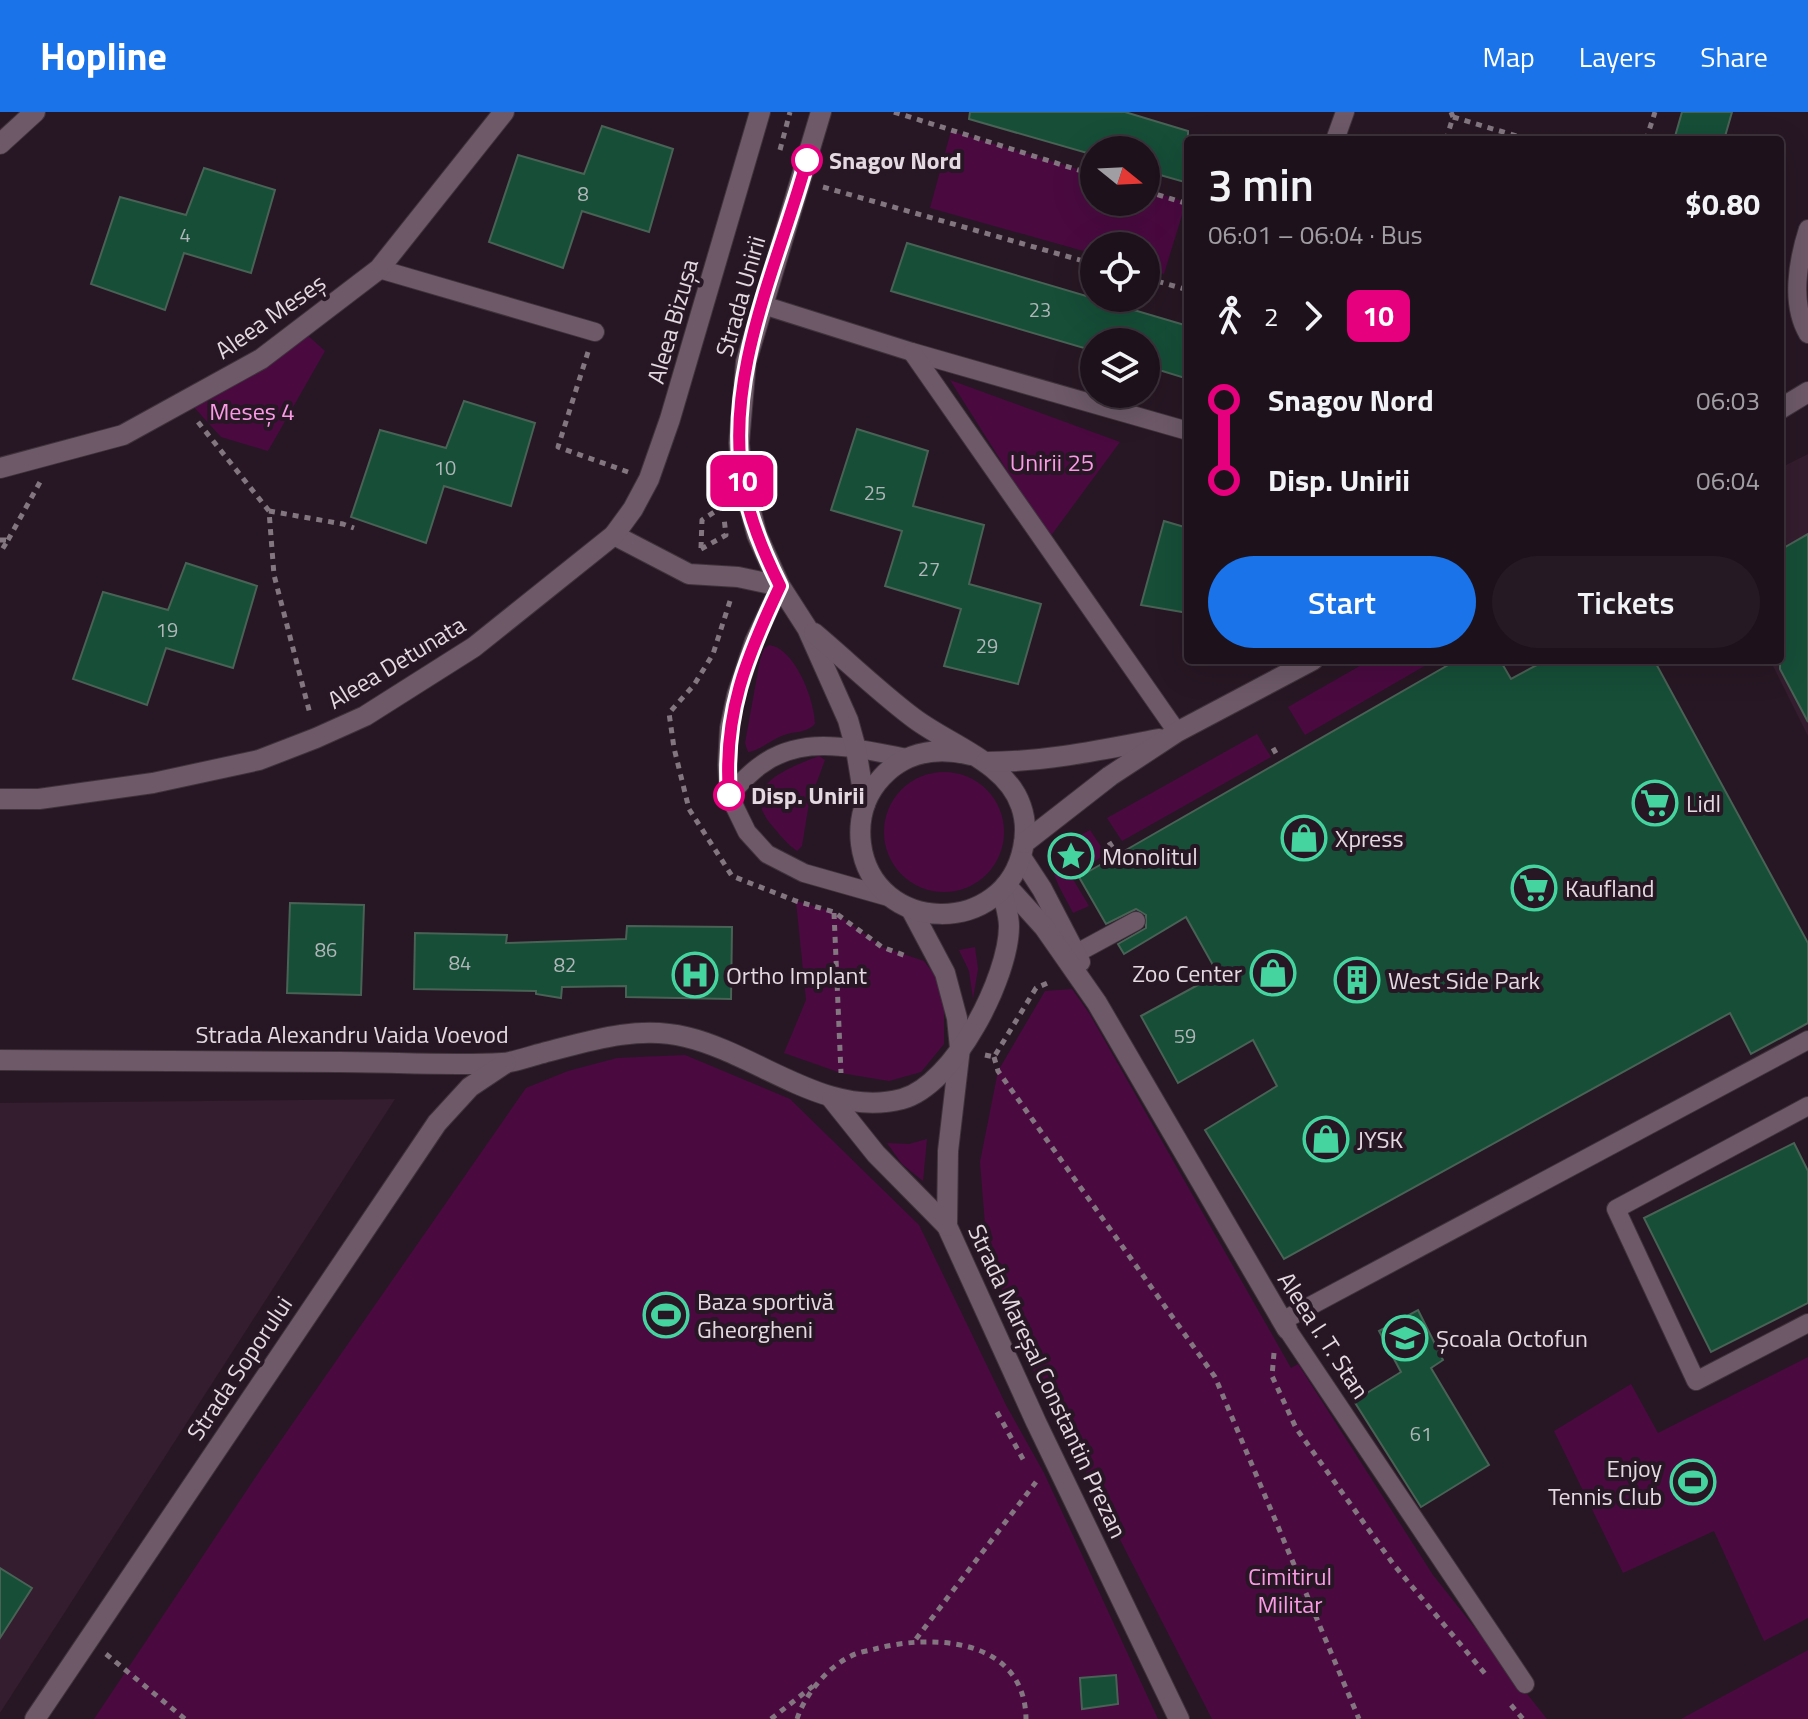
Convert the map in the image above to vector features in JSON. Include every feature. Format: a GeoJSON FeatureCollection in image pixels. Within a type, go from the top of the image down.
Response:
{"type":"FeatureCollection","features":[{"type":"Feature","properties":{"kind":"street"},"geometry":{"type":"LineString","coordinates":[[0,144],[35,112]]}},
{"type":"Feature","properties":{"kind":"street","name":"Aleea Meseș"},"geometry":{"type":"LineString","coordinates":[[0,468],[123,435],[261,359],[379,269],[504,112]]}},
{"type":"Feature","properties":{"kind":"street","name":"Aleea Bizușa"},"geometry":{"type":"LineString","coordinates":[[614,535],[649,479],[670,419],[760,112]]}},
{"type":"Feature","properties":{"kind":"street","name":"Strada Unirii"},"geometry":{"type":"LineString","coordinates":[[821,112],[746,362],[739,443],[749,508],[768,561],[807,628],[848,720],[865,804],[860,834],[866,863],[877,882],[892,898],[911,909],[933,914],[955,914],[983,904],[1004,888]]}},
{"type":"Feature","properties":{"kind":"street"},"geometry":{"type":"LineString","coordinates":[[1784,407],[1808,392]]}},
{"type":"Feature","properties":{"kind":"street"},"geometry":{"type":"LineString","coordinates":[[614,535],[689,574],[738,577],[780,586]]}},
{"type":"Feature","properties":{"kind":"street","name":"Aleea Detunata"},"geometry":{"type":"LineString","coordinates":[[0,799],[39,799],[153,783],[259,760],[316,738],[365,716],[474,647],[614,535]]}},
{"type":"Feature","properties":{"kind":"street","name":"Strada Unirii"},"geometry":{"type":"LineString","coordinates":[[807,628],[914,718],[1008,782],[1024,817],[1022,850]]}},
{"type":"Feature","properties":{"kind":"street"},"geometry":{"type":"LineString","coordinates":[[1004,888],[1022,850],[1131,760],[1173,734],[1305,664]]}},
{"type":"Feature","properties":{"kind":"street"},"geometry":{"type":"LineString","coordinates":[[865,804],[881,778],[907,758],[939,750],[978,759],[1027,762],[1173,734]]}},
{"type":"Feature","properties":{"kind":"street","name":"Aleea I. T. Stan"},"geometry":{"type":"LineString","coordinates":[[1022,850],[1077,953],[1097,1003]]}},
{"type":"Feature","properties":{"kind":"street","name":"Aleea I. T. Stan"},"geometry":{"type":"LineString","coordinates":[[1004,888],[1044,927],[1097,1003],[1284,1325]]}},
{"type":"Feature","properties":{"kind":"street","name":"Strada Mareșal Constantin Prezan"},"geometry":{"type":"LineString","coordinates":[[960,1048],[973,1032],[984,1009],[1004,954],[1009,926],[1004,888]]}},
{"type":"Feature","properties":{"kind":"street","name":"Strada Mareșal Constantin Prezan"},"geometry":{"type":"LineString","coordinates":[[911,909],[945,973],[957,1018],[960,1048],[948,1151],[947,1226],[1029,1408],[1179,1719]]}},
{"type":"Feature","properties":{"kind":"street","name":"Strada Alexandru Vaida Voevod"},"geometry":{"type":"LineString","coordinates":[[0,1060],[506,1063],[597,1038],[661,1033],[687,1037],[749,1059],[832,1099],[864,1104],[906,1098],[930,1084],[960,1048]]}},
{"type":"Feature","properties":{"kind":"street","name":"Strada Soporului"},"geometry":{"type":"LineString","coordinates":[[35,1719],[437,1123],[470,1087],[506,1063]]}},
{"type":"Feature","properties":{"kind":"street","name":"Strada Alexandru Vaida Voevod"},"geometry":{"type":"LineString","coordinates":[[832,1099],[876,1154],[947,1226]]}},
{"type":"Feature","properties":{"kind":"lane"},"geometry":{"type":"LineString","coordinates":[[1336,136],[1345,112]]}},
{"type":"Feature","properties":{"kind":"lane"},"geometry":{"type":"LineString","coordinates":[[1808,229],[1799,259],[1799,292],[1803,326],[1808,334]]}},
{"type":"Feature","properties":{"kind":"lane"},"geometry":{"type":"LineString","coordinates":[[379,269],[595,332]]}},
{"type":"Feature","properties":{"kind":"lane"},"geometry":{"type":"LineString","coordinates":[[763,305],[912,352],[1184,430]]}},
{"type":"Feature","properties":{"kind":"lane"},"geometry":{"type":"LineString","coordinates":[[912,352],[1173,734]]}},
{"type":"Feature","properties":{"kind":"lane"},"geometry":{"type":"LineString","coordinates":[[780,586],[754,641],[736,695],[729,728],[729,795],[747,832],[775,859],[804,873],[892,898]]}},
{"type":"Feature","properties":{"kind":"lane"},"geometry":{"type":"LineString","coordinates":[[729,795],[760,765],[803,746],[856,749],[907,758]]}},
{"type":"Feature","properties":{"kind":"lane"},"geometry":{"type":"LineString","coordinates":[[1077,953],[1136,921]]}},
{"type":"Feature","properties":{"kind":"lane"},"geometry":{"type":"LineString","coordinates":[[1284,1325],[1808,1040]]}},
{"type":"Feature","properties":{"kind":"lane"},"geometry":{"type":"LineString","coordinates":[[1808,1106],[1616,1209],[1696,1381],[1808,1323]]}},
{"type":"Feature","properties":{"kind":"lane","name":"Aleea I. T. Stan"},"geometry":{"type":"LineString","coordinates":[[1284,1325],[1525,1684]]}},
{"type":"Feature","properties":{"kind":"path"},"geometry":{"type":"LineString","coordinates":[[777,161],[790,112]]}},
{"type":"Feature","properties":{"kind":"path"},"geometry":{"type":"LineString","coordinates":[[894,112],[915,115],[1080,170]]}},
{"type":"Feature","properties":{"kind":"path"},"geometry":{"type":"LineString","coordinates":[[1647,136],[1655,112]]}},
{"type":"Feature","properties":{"kind":"path"},"geometry":{"type":"LineString","coordinates":[[1447,136],[1452,115],[1518,136]]}},
{"type":"Feature","properties":{"kind":"path"},"geometry":{"type":"LineString","coordinates":[[823,187],[1080,260]]}},
{"type":"Feature","properties":{"kind":"path"},"geometry":{"type":"LineString","coordinates":[[1160,195],[1184,203]]}},
{"type":"Feature","properties":{"kind":"path"},"geometry":{"type":"LineString","coordinates":[[1160,282],[1184,289]]}},
{"type":"Feature","properties":{"kind":"path"},"geometry":{"type":"LineString","coordinates":[[595,332],[558,447],[649,479]]}},
{"type":"Feature","properties":{"kind":"path"},"geometry":{"type":"LineString","coordinates":[[183,402],[269,511],[274,575],[316,738]]}},
{"type":"Feature","properties":{"kind":"path"},"geometry":{"type":"LineString","coordinates":[[0,553],[56,453]]}},
{"type":"Feature","properties":{"kind":"path"},"geometry":{"type":"LineString","coordinates":[[701,549],[702,520],[722,507]]}},
{"type":"Feature","properties":{"kind":"path"},"geometry":{"type":"LineString","coordinates":[[269,511],[354,528]]}},
{"type":"Feature","properties":{"kind":"path"},"geometry":{"type":"LineString","coordinates":[[0,540],[8,540]]}},
{"type":"Feature","properties":{"kind":"path"},"geometry":{"type":"LineString","coordinates":[[1273,748],[1278,757]]}},
{"type":"Feature","properties":{"kind":"path"},"geometry":{"type":"LineString","coordinates":[[1109,842],[1114,850]]}},
{"type":"Feature","properties":{"kind":"path"},"geometry":{"type":"LineString","coordinates":[[834,912],[841,1073]]}},
{"type":"Feature","properties":{"kind":"path"},"geometry":{"type":"LineString","coordinates":[[1060,978],[1036,988],[994,1057],[998,1071],[1215,1377],[1359,1719]]}},
{"type":"Feature","properties":{"kind":"path"},"geometry":{"type":"LineString","coordinates":[[960,1048],[994,1057]]}},
{"type":"Feature","properties":{"kind":"path"},"geometry":{"type":"LineString","coordinates":[[1284,1325],[1277,1332],[1272,1376],[1296,1428],[1394,1565],[1489,1679]]}},
{"type":"Feature","properties":{"kind":"path"},"geometry":{"type":"LineString","coordinates":[[997,1412],[1035,1483]]}},
{"type":"Feature","properties":{"kind":"path"},"geometry":{"type":"LineString","coordinates":[[915,1640],[1044,1473]]}},
{"type":"Feature","properties":{"kind":"path"},"geometry":{"type":"LineString","coordinates":[[771,1719],[851,1656],[915,1640],[960,1644],[986,1654],[1008,1668],[1022,1688],[1026,1719]]}},
{"type":"Feature","properties":{"kind":"path"},"geometry":{"type":"LineString","coordinates":[[104,1652],[185,1719]]}},
{"type":"Feature","properties":{"kind":"path"},"geometry":{"type":"LineString","coordinates":[[797,1719],[817,1683]]}},
{"type":"Feature","properties":{"kind":"path"},"geometry":{"type":"LineString","coordinates":[[1506,1699],[1523,1719]]}},
{"type":"Feature","properties":{"kind":"shaded area"},"geometry":{"type":"Polygon","coordinates":[[[1808,454],[1808,736],[1772,664],[1784,664],[1784,466],[1808,454]]]}},
{"type":"Feature","properties":{"kind":"shaded area"},"geometry":{"type":"Polygon","coordinates":[[[395,1099],[0,1713],[0,1103],[395,1099]]]}},
{"type":"Feature","properties":{"kind":"green space"},"geometry":{"type":"Polygon","coordinates":[[[951,131],[1080,170],[1080,216],[1160,216],[1160,194],[1184,201],[1164,274],[1160,273],[1160,232],[1080,232],[1080,250],[930,208],[951,131]]]}},
{"type":"Feature","properties":{"kind":"green space","name":"Meseș 4"},"geometry":{"type":"Polygon","coordinates":[[[305,333],[325,351],[268,451],[221,437],[192,405],[305,333]]]}},
{"type":"Feature","properties":{"kind":"green space","name":"Unirii 25"},"geometry":{"type":"Polygon","coordinates":[[[950,380],[1120,442],[1050,537],[1049,537],[950,380]]]}},
{"type":"Feature","properties":{"kind":"green space"},"geometry":{"type":"Polygon","coordinates":[[[769,645],[787,655],[802,677],[815,724],[748,752],[745,743],[760,660],[769,645]]]}},
{"type":"Feature","properties":{"kind":"green space"},"geometry":{"type":"Polygon","coordinates":[[[1363,664],[1428,664],[1305,735],[1288,707],[1363,664]]]}},
{"type":"Feature","properties":{"kind":"green space"},"geometry":{"type":"Polygon","coordinates":[[[1257,734],[1271,757],[1122,841],[1107,818],[1257,734]]]}},
{"type":"Feature","properties":{"kind":"green space"},"geometry":{"type":"Polygon","coordinates":[[[819,756],[825,760],[809,803],[802,846],[797,851],[774,828],[760,801],[763,790],[780,773],[819,756]]]}},
{"type":"Feature","properties":{"kind":"green space"},"geometry":{"type":"Polygon","coordinates":[[[944,772],[967,777],[986,790],[999,809],[1004,832],[999,855],[986,874],[967,887],[944,892],[921,887],[902,874],[889,855],[884,832],[889,809],[902,790],[921,777],[944,772]]]}},
{"type":"Feature","properties":{"kind":"green space"},"geometry":{"type":"Polygon","coordinates":[[[1090,830],[1106,854],[1071,876],[1089,906],[1073,913],[1054,874],[1053,858],[1063,845],[1090,830]]]}},
{"type":"Feature","properties":{"kind":"green space"},"geometry":{"type":"Polygon","coordinates":[[[796,901],[834,912],[882,947],[924,961],[944,988],[944,1044],[921,1072],[889,1081],[841,1073],[784,1053],[806,1000],[796,901]]]}},
{"type":"Feature","properties":{"kind":"green space"},"geometry":{"type":"Polygon","coordinates":[[[975,947],[978,969],[973,999],[969,971],[959,950],[975,947]]]}},
{"type":"Feature","properties":{"kind":"green space","name":"Cimitirul Militar"},"geometry":{"type":"Polygon","coordinates":[[[1072,989],[1089,1013],[1291,1368],[1298,1364],[1433,1575],[1547,1719],[1212,1719],[1029,1362],[987,1249],[980,1162],[998,1071],[1045,991],[1072,989]]]}},
{"type":"Feature","properties":{"kind":"green space","name":"Baza sportivă Gheorgheni"},"geometry":{"type":"Polygon","coordinates":[[[685,1055],[790,1099],[919,1225],[1006,1405],[1044,1473],[1158,1719],[94,1719],[263,1466],[526,1088],[568,1071],[617,1058],[685,1055]]]}},
{"type":"Feature","properties":{"kind":"green space"},"geometry":{"type":"Polygon","coordinates":[[[927,1139],[923,1181],[902,1164],[887,1143],[909,1144],[927,1139]]]}},
{"type":"Feature","properties":{"kind":"green space","name":"Enjoy Tennis Club"},"geometry":{"type":"Polygon","coordinates":[[[1808,1357],[1808,1618],[1764,1641],[1714,1531],[1623,1573],[1554,1431],[1631,1384],[1658,1433],[1808,1357]]]}},
{"type":"Feature","properties":{"kind":"green space"},"geometry":{"type":"Polygon","coordinates":[[[1808,1650],[1808,1719],[1681,1719],[1808,1650]]]}},
{"type":"Feature","properties":{"kind":"building"},"geometry":{"type":"Polygon","coordinates":[[[970,112],[1125,112],[1188,131],[1188,136],[1184,136],[1184,182],[1160,175],[1160,136],[1080,136],[1080,151],[969,119],[970,112]]]}},
{"type":"Feature","properties":{"kind":"building"},"geometry":{"type":"Polygon","coordinates":[[[1682,112],[1732,112],[1725,136],[1675,136],[1682,112]]]}},
{"type":"Feature","properties":{"kind":"building"},"geometry":{"type":"Polygon","coordinates":[[[602,126],[673,149],[649,232],[582,211],[563,268],[489,242],[518,155],[584,174],[602,126]]]}},
{"type":"Feature","properties":{"kind":"building"},"geometry":{"type":"Polygon","coordinates":[[[204,168],[275,190],[251,273],[184,253],[165,310],[91,284],[120,197],[186,215],[204,168]]]}},
{"type":"Feature","properties":{"kind":"building"},"geometry":{"type":"Polygon","coordinates":[[[907,243],[1080,294],[1080,312],[1141,312],[1184,325],[1184,378],[1160,370],[1160,328],[1080,328],[1080,347],[891,291],[907,243]]]}},
{"type":"Feature","properties":{"kind":"building"},"geometry":{"type":"Polygon","coordinates":[[[464,401],[535,423],[511,506],[444,486],[426,543],[351,517],[380,430],[446,448],[464,401]]]}},
{"type":"Feature","properties":{"kind":"building"},"geometry":{"type":"Polygon","coordinates":[[[857,429],[928,451],[913,506],[984,525],[969,584],[1041,604],[1018,684],[944,666],[961,609],[885,586],[902,531],[831,510],[857,429]]]}},
{"type":"Feature","properties":{"kind":"building"},"geometry":{"type":"Polygon","coordinates":[[[1164,521],[1184,527],[1184,612],[1141,605],[1164,521]]]}},
{"type":"Feature","properties":{"kind":"building"},"geometry":{"type":"Polygon","coordinates":[[[1808,534],[1808,722],[1780,669],[1780,664],[1784,664],[1784,548],[1808,534]]]}},
{"type":"Feature","properties":{"kind":"building"},"geometry":{"type":"Polygon","coordinates":[[[186,563],[257,586],[233,668],[166,648],[147,705],[73,679],[103,592],[168,610],[186,563]]]}},
{"type":"Feature","properties":{"kind":"building"},"geometry":{"type":"Polygon","coordinates":[[[1450,664],[1502,664],[1511,679],[1539,664],[1656,664],[1808,943],[1808,1023],[1751,1054],[1730,1013],[1284,1259],[1205,1130],[1277,1086],[1253,1040],[1178,1083],[1141,1016],[1218,974],[1186,917],[1124,954],[1118,944],[1146,928],[1146,915],[1136,909],[1106,924],[1079,877],[1450,664]]]}},
{"type":"Feature","properties":{"kind":"building"},"geometry":{"type":"Polygon","coordinates":[[[290,903],[364,905],[361,995],[287,993],[290,903]]]}},
{"type":"Feature","properties":{"kind":"building"},"geometry":{"type":"Polygon","coordinates":[[[627,926],[732,927],[731,999],[626,997],[626,986],[562,987],[561,998],[536,994],[536,991],[414,989],[415,933],[507,935],[506,943],[626,939],[627,926]]]}},
{"type":"Feature","properties":{"kind":"building"},"geometry":{"type":"Polygon","coordinates":[[[1794,1143],[1808,1171],[1808,1303],[1711,1352],[1644,1218],[1794,1143]]]}},
{"type":"Feature","properties":{"kind":"building"},"geometry":{"type":"Polygon","coordinates":[[[1418,1310],[1443,1360],[1431,1368],[1489,1465],[1421,1507],[1354,1401],[1401,1372],[1379,1331],[1418,1310]]]}},
{"type":"Feature","properties":{"kind":"building"},"geometry":{"type":"Polygon","coordinates":[[[0,1568],[32,1588],[0,1638],[0,1568]]]}},
{"type":"Feature","properties":{"kind":"building"},"geometry":{"type":"Polygon","coordinates":[[[1116,1675],[1118,1704],[1082,1709],[1080,1678],[1116,1675]]]}},
{"type":"Feature","properties":{"kind":"bus line","name":"10"},"geometry":{"type":"LineString","coordinates":[[729,795],[729,728],[736,695],[754,641],[780,586],[757,535],[743,482],[739,443],[746,362],[807,160]]}},
{"type":"Feature","properties":{"kind":"place","name":"Snagov Nord"},"geometry":{"type":"Point","coordinates":[807,160]}},
{"type":"Feature","properties":{"kind":"place","name":"Disp. Unirii"},"geometry":{"type":"Point","coordinates":[729,795]}},
{"type":"Feature","properties":{"kind":"place","name":"Lidl"},"geometry":{"type":"Point","coordinates":[1655,803]}},
{"type":"Feature","properties":{"kind":"place","name":"Xpress"},"geometry":{"type":"Point","coordinates":[1304,838]}},
{"type":"Feature","properties":{"kind":"place","name":"Monolitul"},"geometry":{"type":"Point","coordinates":[1071,856]}},
{"type":"Feature","properties":{"kind":"place","name":"Kaufland"},"geometry":{"type":"Point","coordinates":[1534,888]}},
{"type":"Feature","properties":{"kind":"place","name":"Zoo Center"},"geometry":{"type":"Point","coordinates":[1273,973]}},
{"type":"Feature","properties":{"kind":"place","name":"Ortho Implant"},"geometry":{"type":"Point","coordinates":[695,975]}},
{"type":"Feature","properties":{"kind":"place","name":"West Side Park"},"geometry":{"type":"Point","coordinates":[1357,980]}},
{"type":"Feature","properties":{"kind":"place","name":"JYSK"},"geometry":{"type":"Point","coordinates":[1326,1139]}},
{"type":"Feature","properties":{"kind":"place","name":"Baza sportivă Gheorgheni"},"geometry":{"type":"Point","coordinates":[666,1315]}},
{"type":"Feature","properties":{"kind":"place","name":"Școala Octofun"},"geometry":{"type":"Point","coordinates":[1405,1338]}},
{"type":"Feature","properties":{"kind":"place","name":"Enjoy Tennis Club"},"geometry":{"type":"Point","coordinates":[1693,1482]}}]}
